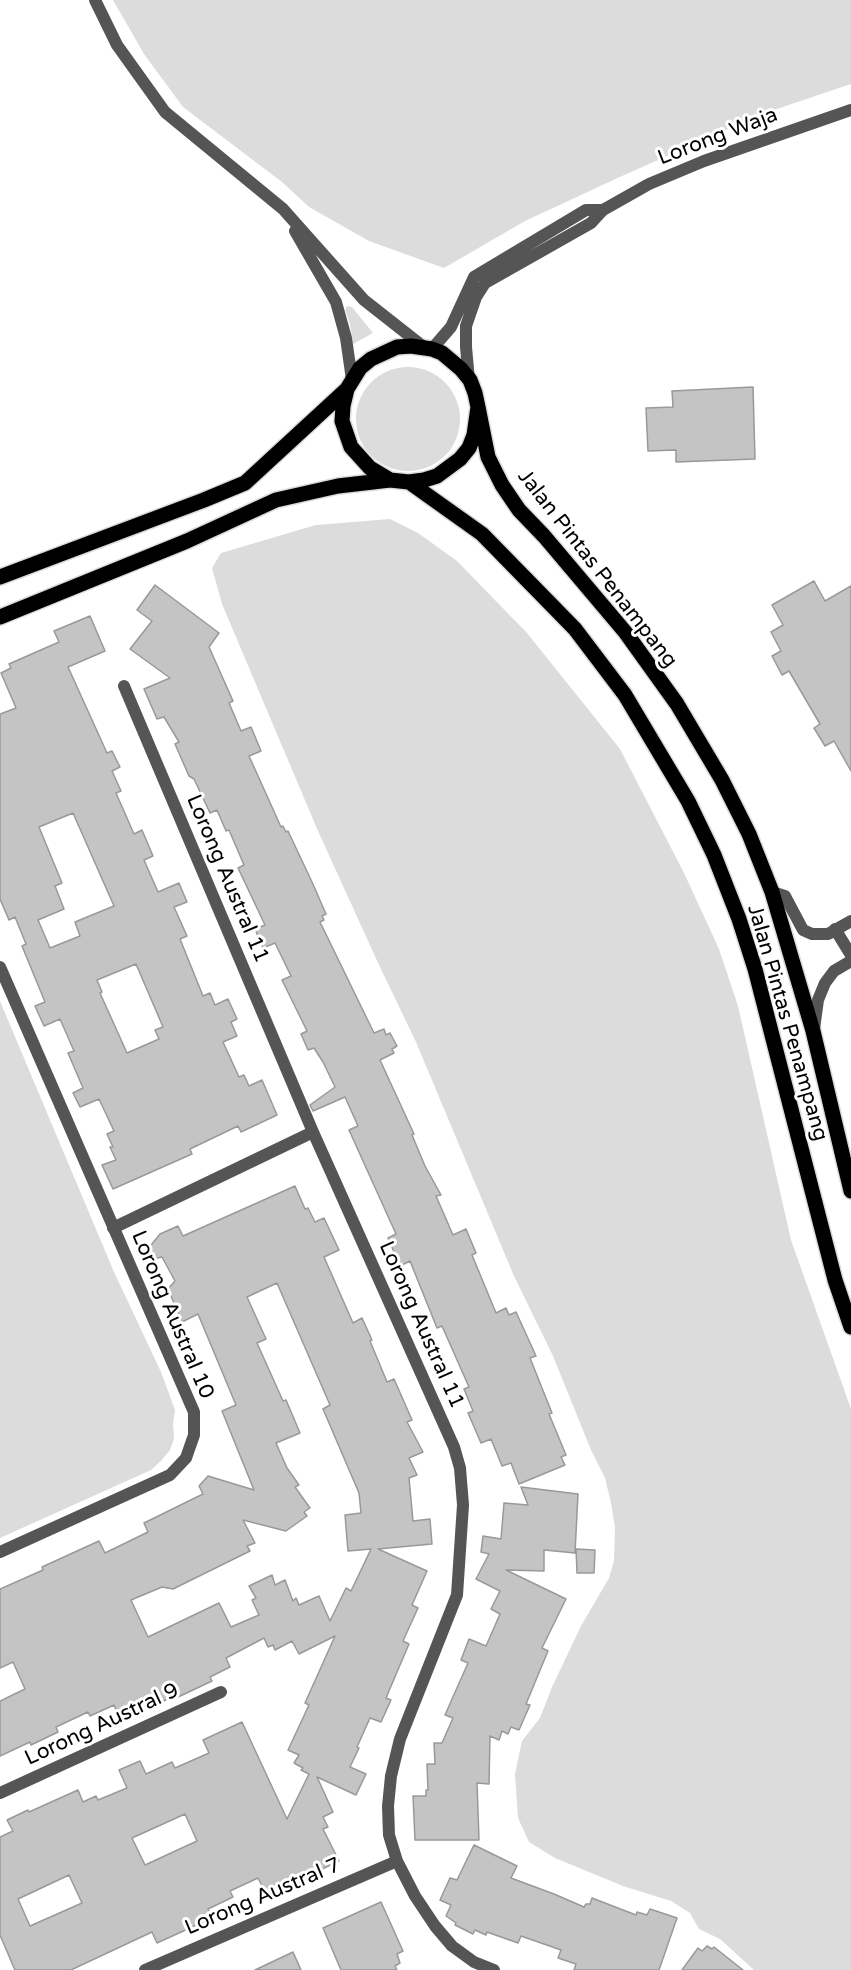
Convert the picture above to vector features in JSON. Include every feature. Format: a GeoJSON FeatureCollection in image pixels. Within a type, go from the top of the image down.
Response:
{"type":"FeatureCollection","features":[{"type":"Feature","properties":{"kind":"main road"},"geometry":{"type":"LineString","coordinates":[[0,577],[245,483],[350,384],[371,359],[383,352],[411,346],[429,348],[451,359],[470,380],[478,407],[474,435],[469,448],[460,459],[437,476],[409,482],[390,480],[338,486],[276,500],[186,541],[0,617]]}},
{"type":"Feature","properties":{"kind":"main road"},"geometry":{"type":"LineString","coordinates":[[350,384],[343,406],[342,421],[351,447],[370,468],[390,480]]}},
{"type":"Feature","properties":{"kind":"main road","name":"Jalan Pintas Penampang"},"geometry":{"type":"LineString","coordinates":[[478,407],[488,458],[502,485],[519,510],[626,633],[677,704],[722,780],[749,834],[772,891],[813,1031],[851,1191]]}},
{"type":"Feature","properties":{"kind":"main road","name":"Jalan Pintas Penampang"},"geometry":{"type":"LineString","coordinates":[[409,482],[482,534],[575,629],[625,695],[688,801],[714,855],[739,919],[755,969],[832,1268],[851,1327]]}},
{"type":"Feature","properties":{"kind":"street"},"geometry":{"type":"LineString","coordinates":[[95,0],[117,45],[165,112],[283,209],[364,300],[429,348]]}},
{"type":"Feature","properties":{"kind":"street","name":"Lorong Waja"},"geometry":{"type":"LineString","coordinates":[[470,380],[466,326],[476,297],[485,283],[591,224],[603,210],[649,184],[704,161],[851,110]]}},
{"type":"Feature","properties":{"kind":"street"},"geometry":{"type":"LineString","coordinates":[[283,209],[336,302],[346,338],[350,384]]}},
{"type":"Feature","properties":{"kind":"street","name":"Lorong Waja"},"geometry":{"type":"LineString","coordinates":[[429,348],[451,327],[474,277],[586,210],[603,210]]}},
{"type":"Feature","properties":{"kind":"street","name":"Lorong Austral 11"},"geometry":{"type":"LineString","coordinates":[[124,686],[313,1132],[454,1447],[463,1488],[456,1595],[400,1739],[391,1776],[388,1806],[389,1835],[397,1862],[435,1926],[452,1946],[474,1962],[494,1970]]}},
{"type":"Feature","properties":{"kind":"street"},"geometry":{"type":"LineString","coordinates":[[772,891],[785,896],[803,930],[812,934],[828,934],[851,921]]}},
{"type":"Feature","properties":{"kind":"street"},"geometry":{"type":"LineString","coordinates":[[835,929],[851,955]]}},
{"type":"Feature","properties":{"kind":"street"},"geometry":{"type":"LineString","coordinates":[[813,1031],[818,1000],[825,983],[834,971],[851,961]]}},
{"type":"Feature","properties":{"kind":"street","name":"Lorong Austral 10"},"geometry":{"type":"LineString","coordinates":[[0,967],[194,1412],[194,1435],[186,1458],[170,1475],[0,1552]]}},
{"type":"Feature","properties":{"kind":"street","name":"Lorong Austral 10"},"geometry":{"type":"LineString","coordinates":[[113,1228],[313,1132]]}},
{"type":"Feature","properties":{"kind":"street","name":"Lorong Austral 9"},"geometry":{"type":"LineString","coordinates":[[0,1793],[221,1692]]}},
{"type":"Feature","properties":{"kind":"street","name":"Lorong Austral 7"},"geometry":{"type":"LineString","coordinates":[[145,1970],[397,1862]]}},
{"type":"Feature","properties":{"kind":"shaded area"},"geometry":{"type":"Polygon","coordinates":[[[113,0],[851,0],[851,84],[762,114],[622,176],[525,221],[444,268],[369,241],[309,207],[282,182],[183,107],[144,54],[113,0]]]}},
{"type":"Feature","properties":{"kind":"shaded area"},"geometry":{"type":"Polygon","coordinates":[[[347,306],[352,307],[373,333],[353,344],[345,310],[347,306]]]}},
{"type":"Feature","properties":{"kind":"shaded area"},"geometry":{"type":"Polygon","coordinates":[[[408,367],[428,371],[445,382],[456,399],[460,419],[456,439],[445,456],[428,467],[408,471],[388,467],[371,456],[360,439],[356,419],[360,399],[371,382],[388,371],[408,367]]]}},
{"type":"Feature","properties":{"kind":"shaded area"},"geometry":{"type":"Polygon","coordinates":[[[390,519],[418,533],[457,561],[527,633],[620,749],[684,873],[719,949],[738,1006],[791,1240],[851,1409],[851,1970],[754,1970],[720,1939],[699,1929],[690,1913],[671,1901],[623,1886],[555,1858],[529,1842],[518,1818],[515,1774],[522,1741],[540,1718],[581,1626],[609,1578],[614,1561],[615,1528],[605,1478],[591,1450],[553,1356],[514,1276],[416,1042],[318,831],[222,604],[212,568],[221,553],[316,525],[390,519]]]}},
{"type":"Feature","properties":{"kind":"shaded area"},"geometry":{"type":"Polygon","coordinates":[[[0,1001],[114,1272],[161,1372],[175,1410],[174,1439],[170,1450],[151,1470],[0,1538],[0,1001]]]}},
{"type":"Feature","properties":{"kind":"building"},"geometry":{"type":"Polygon","coordinates":[[[753,387],[755,459],[676,462],[676,450],[648,451],[646,408],[673,407],[672,391],[753,387]]]}},
{"type":"Feature","properties":{"kind":"building"},"geometry":{"type":"Polygon","coordinates":[[[814,581],[825,601],[851,586],[851,771],[834,741],[825,746],[814,728],[820,724],[789,671],[782,675],[772,656],[781,651],[771,632],[783,625],[772,605],[814,581]]]}},
{"type":"Feature","properties":{"kind":"building"},"geometry":{"type":"Polygon","coordinates":[[[155,585],[219,633],[209,647],[233,701],[229,703],[241,731],[251,727],[261,751],[249,756],[281,827],[283,826],[286,832],[288,831],[312,882],[326,914],[322,916],[324,920],[320,922],[374,1033],[384,1029],[386,1035],[390,1033],[397,1046],[392,1049],[394,1053],[380,1060],[414,1134],[412,1135],[425,1166],[441,1195],[436,1196],[453,1235],[466,1229],[476,1253],[472,1255],[496,1313],[506,1308],[509,1315],[516,1312],[536,1356],[530,1358],[566,1455],[561,1457],[565,1465],[519,1484],[511,1463],[502,1466],[491,1439],[481,1443],[468,1413],[473,1411],[464,1389],[469,1387],[442,1326],[437,1328],[410,1261],[400,1266],[388,1238],[396,1234],[349,1130],[358,1126],[345,1097],[313,1111],[310,1105],[335,1087],[323,1062],[314,1048],[308,1050],[301,1034],[307,1031],[282,980],[291,976],[275,943],[263,948],[255,929],[265,925],[238,868],[244,865],[229,830],[226,831],[217,810],[210,813],[194,779],[189,776],[175,744],[179,742],[164,717],[157,719],[144,689],[170,678],[130,649],[152,621],[137,610],[155,585]]]}},
{"type":"Feature","properties":{"kind":"building"},"geometry":{"type":"Polygon","coordinates":[[[90,616],[105,651],[68,667],[107,753],[112,751],[120,767],[112,771],[121,791],[116,793],[134,834],[142,830],[153,856],[144,860],[158,892],[179,883],[187,902],[174,907],[187,936],[180,939],[203,996],[210,993],[215,1005],[228,999],[237,1019],[231,1022],[237,1036],[223,1042],[239,1077],[244,1075],[249,1086],[262,1080],[277,1115],[241,1132],[238,1126],[190,1149],[192,1154],[113,1189],[102,1165],[116,1160],[107,1134],[114,1131],[99,1099],[80,1107],[73,1093],[83,1088],[68,1053],[74,1051],[60,1019],[44,1026],[35,1006],[45,1002],[22,946],[26,944],[15,917],[9,920],[0,899],[0,714],[16,708],[1,673],[11,668],[9,664],[59,642],[54,631],[90,616]],[[73,813],[39,827],[62,883],[55,886],[64,909],[38,920],[50,948],[80,936],[75,922],[114,906],[73,813]],[[136,964],[97,980],[102,992],[100,993],[127,1053],[159,1039],[155,1030],[163,1027],[136,964]]]}},
{"type":"Feature","properties":{"kind":"building"},"geometry":{"type":"Polygon","coordinates":[[[295,1186],[305,1209],[308,1208],[315,1222],[324,1218],[339,1250],[324,1257],[353,1323],[362,1318],[387,1382],[394,1379],[412,1420],[407,1422],[423,1452],[409,1458],[417,1475],[409,1478],[413,1521],[430,1519],[432,1544],[378,1549],[427,1571],[412,1605],[418,1608],[403,1641],[409,1644],[386,1698],[391,1700],[381,1722],[370,1718],[350,1767],[366,1774],[356,1795],[317,1777],[333,1812],[323,1817],[328,1827],[323,1829],[339,1861],[267,1895],[258,1878],[230,1891],[233,1897],[208,1909],[212,1918],[157,1943],[152,1932],[71,1970],[15,1970],[0,1935],[0,1837],[13,1831],[7,1820],[78,1790],[83,1802],[96,1796],[98,1800],[127,1788],[119,1770],[140,1761],[146,1774],[172,1762],[175,1768],[209,1753],[203,1740],[242,1722],[287,1819],[309,1774],[294,1763],[299,1755],[288,1750],[309,1705],[305,1703],[335,1636],[299,1654],[292,1641],[275,1650],[273,1645],[268,1647],[264,1638],[226,1658],[230,1667],[210,1677],[212,1681],[176,1698],[174,1696],[121,1721],[114,1705],[90,1716],[88,1712],[56,1727],[58,1732],[0,1756],[0,1701],[25,1689],[13,1662],[0,1668],[0,1589],[99,1541],[105,1553],[148,1532],[144,1523],[203,1494],[199,1486],[208,1476],[254,1490],[222,1411],[236,1405],[198,1314],[182,1322],[168,1289],[175,1281],[162,1257],[153,1259],[148,1249],[160,1234],[178,1226],[183,1236],[295,1186]],[[277,1283],[247,1297],[266,1339],[257,1343],[300,1433],[276,1443],[287,1468],[299,1485],[295,1487],[310,1508],[304,1512],[307,1516],[286,1531],[243,1520],[255,1543],[247,1546],[250,1551],[173,1589],[162,1587],[131,1600],[148,1637],[219,1603],[231,1627],[259,1615],[252,1600],[256,1598],[249,1586],[272,1575],[275,1585],[285,1580],[293,1601],[296,1598],[299,1605],[319,1596],[330,1621],[346,1588],[351,1591],[371,1549],[348,1551],[345,1515],[361,1513],[359,1493],[323,1409],[330,1405],[277,1283]],[[185,1814],[132,1838],[145,1865],[197,1841],[185,1814]],[[69,1875],[18,1899],[30,1926],[82,1903],[69,1875]]]}},
{"type":"Feature","properties":{"kind":"building"},"geometry":{"type":"Polygon","coordinates":[[[521,1487],[578,1494],[575,1553],[544,1550],[544,1571],[506,1570],[566,1599],[542,1648],[548,1651],[526,1704],[530,1705],[519,1730],[511,1727],[508,1734],[502,1731],[499,1740],[490,1736],[489,1784],[477,1783],[479,1840],[415,1840],[413,1796],[426,1796],[426,1790],[428,1790],[427,1764],[435,1764],[434,1743],[442,1743],[453,1718],[445,1715],[468,1663],[461,1660],[469,1639],[486,1646],[500,1614],[491,1609],[500,1591],[476,1579],[489,1554],[481,1552],[483,1536],[501,1539],[504,1503],[528,1505],[521,1487]]]}},
{"type":"Feature","properties":{"kind":"building"},"geometry":{"type":"Polygon","coordinates":[[[576,1549],[595,1550],[594,1573],[577,1573],[576,1549]]]}},
{"type":"Feature","properties":{"kind":"building"},"geometry":{"type":"Polygon","coordinates":[[[474,1845],[517,1866],[511,1878],[584,1907],[590,1904],[592,1898],[636,1915],[637,1912],[647,1915],[650,1909],[677,1918],[659,1970],[574,1970],[576,1964],[558,1958],[561,1950],[521,1936],[518,1943],[487,1932],[486,1935],[475,1930],[473,1934],[455,1925],[456,1923],[446,1916],[451,1905],[440,1900],[450,1878],[457,1880],[474,1845]]]}},
{"type":"Feature","properties":{"kind":"building"},"geometry":{"type":"Polygon","coordinates":[[[381,1902],[403,1951],[397,1954],[400,1963],[395,1966],[397,1970],[341,1970],[323,1928],[381,1902]]]}},
{"type":"Feature","properties":{"kind":"building"},"geometry":{"type":"Polygon","coordinates":[[[707,1946],[712,1949],[714,1947],[743,1970],[682,1970],[698,1948],[702,1951],[707,1946]]]}},
{"type":"Feature","properties":{"kind":"building"},"geometry":{"type":"Polygon","coordinates":[[[293,1952],[301,1970],[255,1970],[293,1952]]]}}]}
